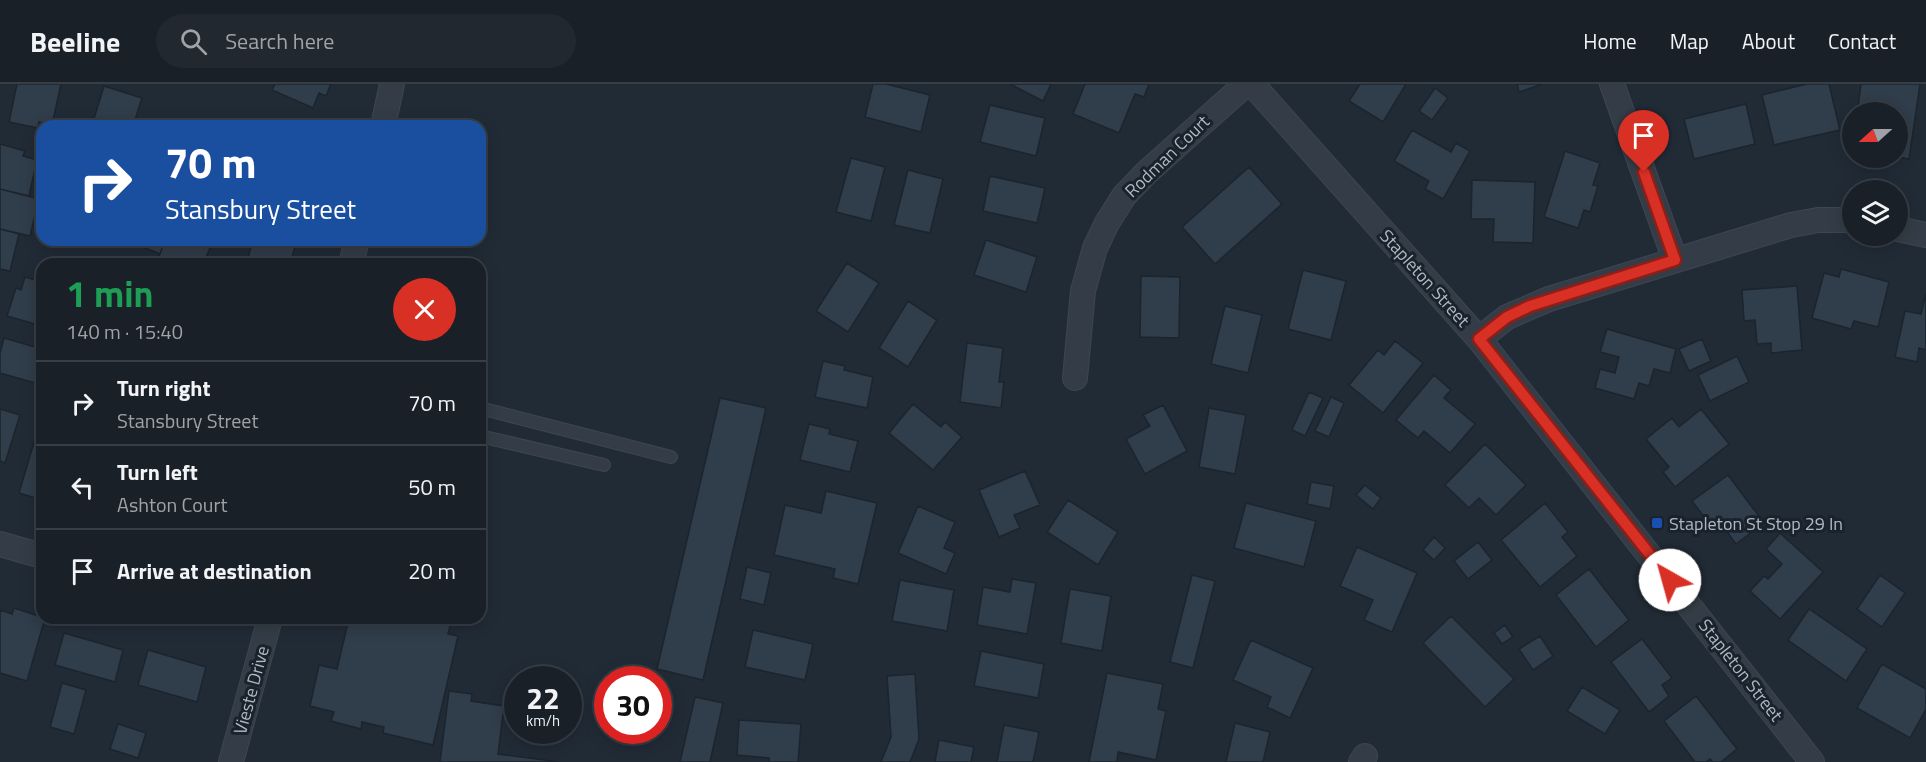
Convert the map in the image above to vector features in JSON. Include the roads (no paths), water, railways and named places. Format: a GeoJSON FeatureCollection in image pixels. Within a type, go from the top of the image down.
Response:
{"type":"FeatureCollection","features":[{"type":"Feature","properties":{"kind":"street"},"geometry":{"type":"LineString","coordinates":[[384,120],[392,84]]}},
{"type":"Feature","properties":{"kind":"street","name":"Rodman Court"},"geometry":{"type":"LineString","coordinates":[[1075,378],[1083,291],[1095,248],[1107,223],[1124,196],[1146,173],[1246,84]]}},
{"type":"Feature","properties":{"kind":"street","name":"Stapleton Street"},"geometry":{"type":"LineString","coordinates":[[1252,84],[1479,339],[1812,762]]}},
{"type":"Feature","properties":{"kind":"street"},"geometry":{"type":"LineString","coordinates":[[1612,84],[1675,260]]}},
{"type":"Feature","properties":{"kind":"street"},"geometry":{"type":"LineString","coordinates":[[1479,339],[1507,317],[1530,306],[1791,225],[1818,220],[1842,220]]}},
{"type":"Feature","properties":{"kind":"street"},"geometry":{"type":"LineString","coordinates":[[1908,231],[1926,235]]}},
{"type":"Feature","properties":{"kind":"street"},"geometry":{"type":"LineString","coordinates":[[0,544],[36,554]]}},
{"type":"Feature","properties":{"kind":"street","name":"Vieste Drive"},"geometry":{"type":"LineString","coordinates":[[231,762],[265,624]]}},
{"type":"Feature","properties":{"kind":"lane"},"geometry":{"type":"LineString","coordinates":[[486,410],[671,457]]}},
{"type":"Feature","properties":{"kind":"lane"},"geometry":{"type":"LineString","coordinates":[[486,437],[604,465]]}},
{"type":"Feature","properties":{"kind":"place","name":"Stapleton St Stop 29 In"},"geometry":{"type":"Point","coordinates":[1657,523]}}]}
